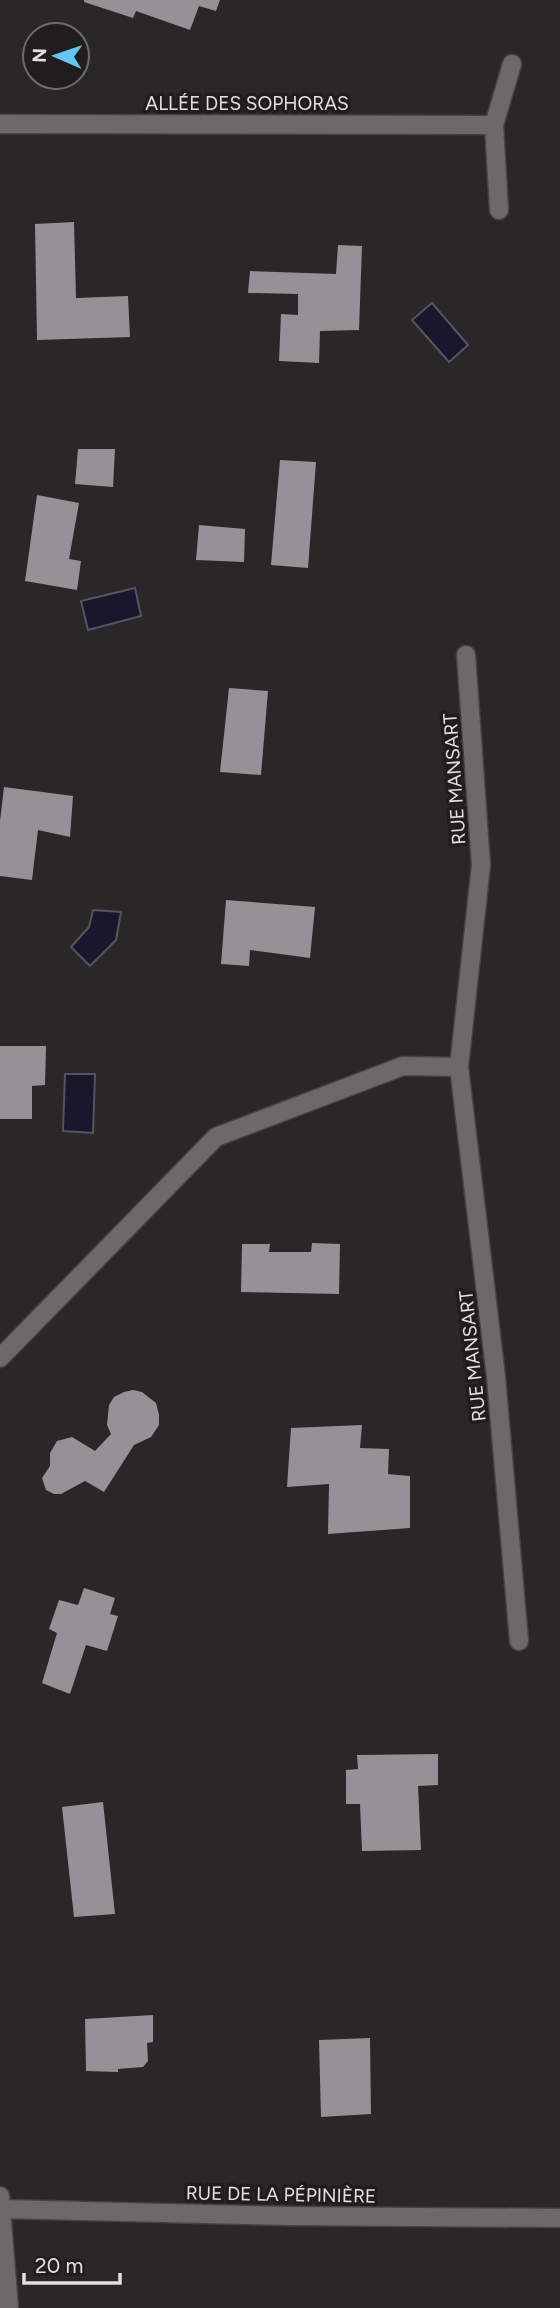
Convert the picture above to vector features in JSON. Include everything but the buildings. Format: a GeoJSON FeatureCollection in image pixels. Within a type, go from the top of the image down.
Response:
{"type":"FeatureCollection","features":[{"type":"Feature","properties":{"kind":"street"},"geometry":{"type":"LineString","coordinates":[[499,210],[494,125],[512,64]]}},
{"type":"Feature","properties":{"kind":"street","name":"ALLÉE DES SOPHORAS"},"geometry":{"type":"LineString","coordinates":[[0,124],[494,125]]}},
{"type":"Feature","properties":{"kind":"street","name":"RUE MANSART"},"geometry":{"type":"LineString","coordinates":[[466,655],[481,866],[459,1067],[496,1377],[519,1640]]}},
{"type":"Feature","properties":{"kind":"street"},"geometry":{"type":"LineString","coordinates":[[0,1358],[216,1137],[403,1066],[459,1067]]}},
{"type":"Feature","properties":{"kind":"street"},"geometry":{"type":"LineString","coordinates":[[1,2202],[9,2308]]}},
{"type":"Feature","properties":{"kind":"street","name":"RUE DE LA PÉPINIÈRE"},"geometry":{"type":"LineString","coordinates":[[1,2202],[287,2217],[560,2218]]}},
{"type":"Feature","properties":{"kind":"shaded area"},"geometry":{"type":"Polygon","coordinates":[[[432,303],[468,345],[449,362],[412,320],[432,303]]]}},
{"type":"Feature","properties":{"kind":"shaded area"},"geometry":{"type":"Polygon","coordinates":[[[135,588],[141,616],[88,630],[81,601],[135,588]]]}},
{"type":"Feature","properties":{"kind":"shaded area"},"geometry":{"type":"Polygon","coordinates":[[[93,910],[121,912],[116,940],[90,966],[71,947],[89,927],[93,910]]]}},
{"type":"Feature","properties":{"kind":"shaded area"},"geometry":{"type":"Polygon","coordinates":[[[65,1074],[95,1074],[93,1133],[63,1131],[65,1074]]]}}]}
